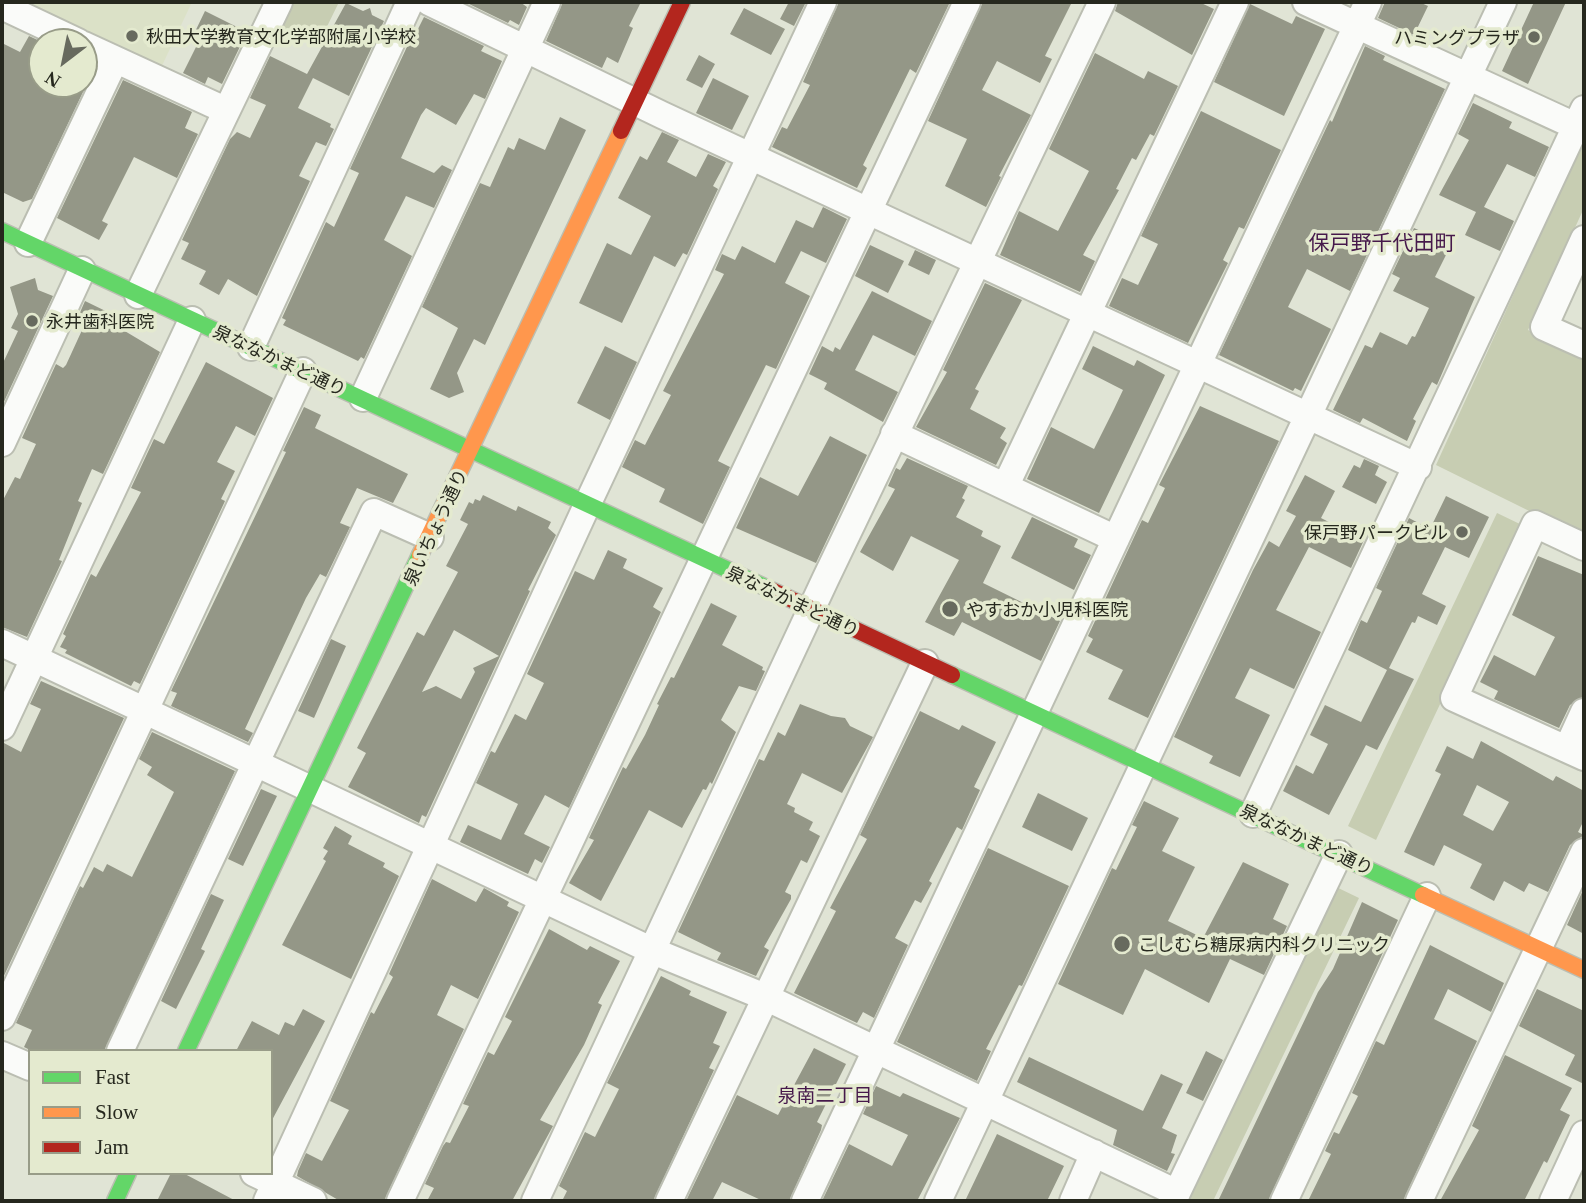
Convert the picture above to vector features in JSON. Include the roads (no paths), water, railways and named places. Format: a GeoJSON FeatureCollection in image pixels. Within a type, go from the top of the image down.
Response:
{"type":"FeatureCollection","features":[{"type":"Feature","properties":{"kind":"street"},"geometry":{"type":"LineString","coordinates":[[138,295],[279,2]]}},
{"type":"Feature","properties":{"kind":"street"},"geometry":{"type":"LineString","coordinates":[[251,347],[410,2]]}},
{"type":"Feature","properties":{"kind":"street"},"geometry":{"type":"LineString","coordinates":[[429,2],[750,156],[1418,467]]}},
{"type":"Feature","properties":{"kind":"street"},"geometry":{"type":"LineString","coordinates":[[363,398],[547,2]]}},
{"type":"Feature","properties":{"kind":"street","name":"泉いちょう通り"},"geometry":{"type":"LineString","coordinates":[[187,1049],[682,2]]}},
{"type":"Feature","properties":{"kind":"street"},"geometry":{"type":"LineString","coordinates":[[273,1170],[432,846],[587,503],[823,2]]}},
{"type":"Feature","properties":{"kind":"street"},"geometry":{"type":"LineString","coordinates":[[400,1201],[967,2]]}},
{"type":"Feature","properties":{"kind":"street"},"geometry":{"type":"LineString","coordinates":[[535,1201],[894,434],[1102,2]]}},
{"type":"Feature","properties":{"kind":"street"},"geometry":{"type":"LineString","coordinates":[[1006,485],[1235,2]]}},
{"type":"Feature","properties":{"kind":"street"},"geometry":{"type":"LineString","coordinates":[[1254,814],[1581,122],[1467,77],[1306,2]]}},
{"type":"Feature","properties":{"kind":"street"},"geometry":{"type":"LineString","coordinates":[[805,1201],[1368,2]]}},
{"type":"Feature","properties":{"kind":"street"},"geometry":{"type":"LineString","coordinates":[[939,1201],[1503,2]]}},
{"type":"Feature","properties":{"kind":"street"},"geometry":{"type":"LineString","coordinates":[[3,9],[46,28]]}},
{"type":"Feature","properties":{"kind":"street"},"geometry":{"type":"LineString","coordinates":[[98,52],[225,110]]}},
{"type":"Feature","properties":{"kind":"street"},"geometry":{"type":"LineString","coordinates":[[28,243],[115,60]]}},
{"type":"Feature","properties":{"kind":"street","name":"泉ななかまど通り"},"geometry":{"type":"LineString","coordinates":[[2,231],[1584,970]]}},
{"type":"Feature","properties":{"kind":"street"},"geometry":{"type":"LineString","coordinates":[[1584,239],[1545,327],[1584,345]]}},
{"type":"Feature","properties":{"kind":"street"},"geometry":{"type":"LineString","coordinates":[[2,443],[82,270]]}},
{"type":"Feature","properties":{"kind":"street"},"geometry":{"type":"LineString","coordinates":[[2,727],[192,320]]}},
{"type":"Feature","properties":{"kind":"street"},"geometry":{"type":"LineString","coordinates":[[2,1017],[303,370]]}},
{"type":"Feature","properties":{"kind":"street"},"geometry":{"type":"LineString","coordinates":[[894,434],[1116,539]]}},
{"type":"Feature","properties":{"kind":"street"},"geometry":{"type":"LineString","coordinates":[[121,1049],[374,512],[430,537]]}},
{"type":"Feature","properties":{"kind":"street"},"geometry":{"type":"LineString","coordinates":[[1584,547],[1535,524],[1454,698],[1575,753],[1584,712]]}},
{"type":"Feature","properties":{"kind":"street"},"geometry":{"type":"LineString","coordinates":[[2,643],[312,787],[653,951],[765,997],[1094,1153],[1175,1197],[1339,855]]}},
{"type":"Feature","properties":{"kind":"street"},"geometry":{"type":"LineString","coordinates":[[669,1201],[925,663]]}},
{"type":"Feature","properties":{"kind":"street"},"geometry":{"type":"LineString","coordinates":[[1419,1201],[1584,852]]}},
{"type":"Feature","properties":{"kind":"street"},"geometry":{"type":"LineString","coordinates":[[1284,1201],[1427,896]]}},
{"type":"Feature","properties":{"kind":"street"},"geometry":{"type":"LineString","coordinates":[[2,1055],[28,1067]]}},
{"type":"Feature","properties":{"kind":"street"},"geometry":{"type":"LineString","coordinates":[[1553,1201],[1584,1134]]}},
{"type":"Feature","properties":{"kind":"street"},"geometry":{"type":"LineString","coordinates":[[1073,1201],[1094,1153]]}},
{"type":"Feature","properties":{"kind":"street"},"geometry":{"type":"LineString","coordinates":[[115,1201],[127,1175]]}},
{"type":"Feature","properties":{"kind":"street"},"geometry":{"type":"LineString","coordinates":[[265,1186],[313,1201]]}},
{"type":"Feature","properties":{"kind":"place","name":"秋田大学教育文化学部附属小学校"},"geometry":{"type":"Point","coordinates":[132,36]}},
{"type":"Feature","properties":{"kind":"place","name":"ハミングプラザ"},"geometry":{"type":"Point","coordinates":[1534,37]}},
{"type":"Feature","properties":{"kind":"place","name":"永井歯科医院"},"geometry":{"type":"Point","coordinates":[32,321]}},
{"type":"Feature","properties":{"kind":"place","name":"保戸野パークビル"},"geometry":{"type":"Point","coordinates":[1462,532]}},
{"type":"Feature","properties":{"kind":"place","name":"やすおか小児科医院"},"geometry":{"type":"Point","coordinates":[950,609]}},
{"type":"Feature","properties":{"kind":"place","name":"こしむら糖尿病内科クリニック"},"geometry":{"type":"Point","coordinates":[1122,944]}},
{"type":"Feature","properties":{"kind":"district","name":"保戸野千代田町"},"geometry":{"type":"Point","coordinates":[1382,242]}},
{"type":"Feature","properties":{"kind":"district","name":"泉南二丁目"},"geometry":{"type":"Point","coordinates":[825,1095]}}]}
